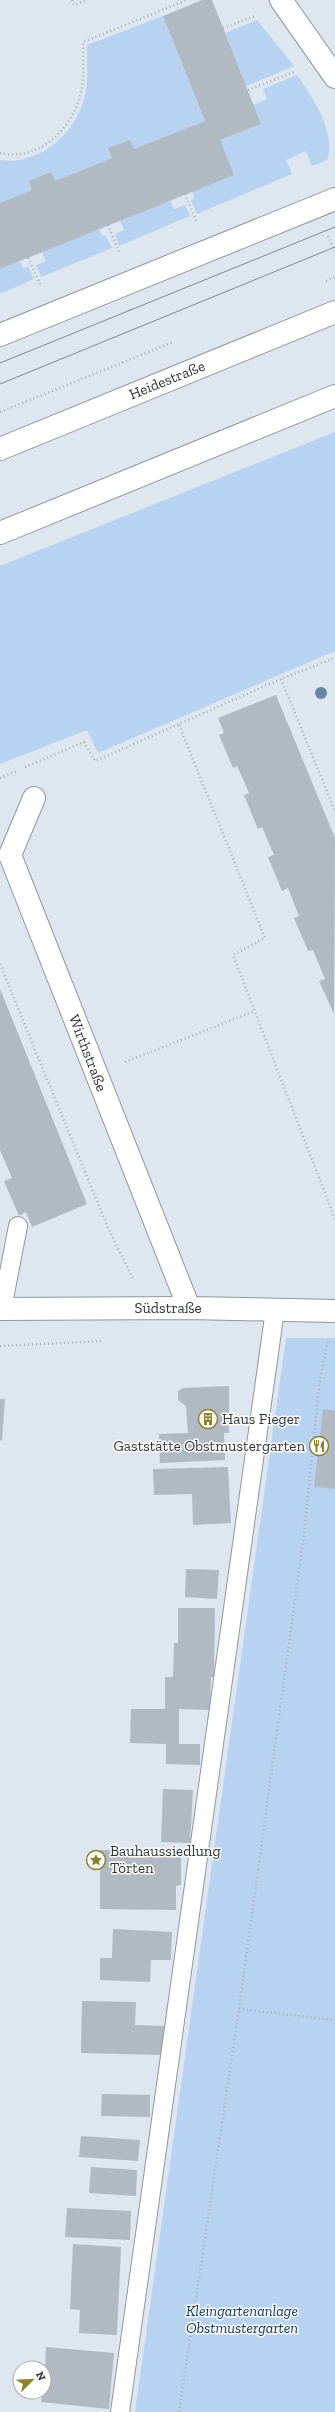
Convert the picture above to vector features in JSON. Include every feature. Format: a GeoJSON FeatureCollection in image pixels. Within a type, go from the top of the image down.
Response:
{"type":"FeatureCollection","features":[{"type":"Feature","properties":{"kind":"street"},"geometry":{"type":"LineString","coordinates":[[281,0],[329,69]]}},
{"type":"Feature","properties":{"kind":"street"},"geometry":{"type":"LineString","coordinates":[[0,335],[335,199]]}},
{"type":"Feature","properties":{"kind":"street","name":"Heidestraße"},"geometry":{"type":"LineString","coordinates":[[0,449],[335,312]]}},
{"type":"Feature","properties":{"kind":"street"},"geometry":{"type":"LineString","coordinates":[[0,532],[335,396]]}},
{"type":"Feature","properties":{"kind":"street","name":"Wirthstraße"},"geometry":{"type":"LineString","coordinates":[[34,798],[10,855],[189,1308]]}},
{"type":"Feature","properties":{"kind":"street","name":"Südstraße"},"geometry":{"type":"LineString","coordinates":[[1,1309],[189,1308],[334,1311]]}},
{"type":"Feature","properties":{"kind":"lane"},"geometry":{"type":"LineString","coordinates":[[1,1309],[18,1226]]}},
{"type":"Feature","properties":{"kind":"lane"},"geometry":{"type":"LineString","coordinates":[[120,2412],[275,1310]]}},
{"type":"Feature","properties":{"kind":"path"},"geometry":{"type":"LineString","coordinates":[[72,0],[74,5],[86,0]]}},
{"type":"Feature","properties":{"kind":"path"},"geometry":{"type":"LineString","coordinates":[[0,153],[8,155],[36,151],[54,138],[68,124],[80,97],[83,82],[83,42],[187,0]]}},
{"type":"Feature","properties":{"kind":"path"},"geometry":{"type":"LineString","coordinates":[[248,90],[329,69]]}},
{"type":"Feature","properties":{"kind":"path"},"geometry":{"type":"LineString","coordinates":[[322,282],[335,277]]}},
{"type":"Feature","properties":{"kind":"path"},"geometry":{"type":"LineString","coordinates":[[0,412],[181,339]]}},
{"type":"Feature","properties":{"kind":"path"},"geometry":{"type":"LineString","coordinates":[[0,778],[84,742],[95,761],[281,679],[335,658]]}},
{"type":"Feature","properties":{"kind":"path"},"geometry":{"type":"LineString","coordinates":[[281,679],[335,811]]}},
{"type":"Feature","properties":{"kind":"path"},"geometry":{"type":"LineString","coordinates":[[179,725],[265,938],[233,955],[335,1219]]}},
{"type":"Feature","properties":{"kind":"path"},"geometry":{"type":"LineString","coordinates":[[0,964],[108,1228],[133,1276],[134,1308]]}},
{"type":"Feature","properties":{"kind":"path"},"geometry":{"type":"LineString","coordinates":[[96,1073],[255,1011]]}},
{"type":"Feature","properties":{"kind":"path"},"geometry":{"type":"LineString","coordinates":[[179,2412],[239,2009],[303,1542],[320,1378],[334,1311]]}},
{"type":"Feature","properties":{"kind":"path"},"geometry":{"type":"LineString","coordinates":[[314,1444],[319,1446]]}},
{"type":"Feature","properties":{"kind":"path"},"geometry":{"type":"LineString","coordinates":[[239,2009],[335,2020]]}},
{"type":"Feature","properties":{"kind":"green space"},"geometry":{"type":"Polygon","coordinates":[[[163,16],[205,121],[134,149],[130,140],[109,148],[112,158],[55,181],[51,172],[32,190],[0,203],[0,160],[17,160],[32,157],[47,150],[70,128],[78,114],[84,98],[87,82],[87,45],[163,16]]]}},
{"type":"Feature","properties":{"kind":"green space"},"geometry":{"type":"Polygon","coordinates":[[[257,20],[294,66],[246,86],[225,33],[257,20]]]}},
{"type":"Feature","properties":{"kind":"green space"},"geometry":{"type":"Polygon","coordinates":[[[297,75],[321,114],[328,136],[328,158],[323,162],[312,166],[306,151],[286,160],[292,174],[197,214],[191,200],[194,199],[192,191],[220,140],[261,124],[253,105],[267,99],[263,89],[297,75]]]}},
{"type":"Feature","properties":{"kind":"green space"},"geometry":{"type":"Polygon","coordinates":[[[170,200],[174,209],[185,205],[190,216],[119,246],[115,234],[124,230],[120,220],[170,200]]]}},
{"type":"Feature","properties":{"kind":"green space"},"geometry":{"type":"Polygon","coordinates":[[[99,229],[102,236],[105,235],[112,248],[41,277],[36,265],[46,261],[42,252],[99,229]]]}},
{"type":"Feature","properties":{"kind":"green space"},"geometry":{"type":"Polygon","coordinates":[[[20,261],[23,268],[28,267],[34,279],[0,294],[0,269],[20,261]]]}},
{"type":"Feature","properties":{"kind":"green space"},"geometry":{"type":"Polygon","coordinates":[[[335,432],[335,651],[98,753],[87,730],[0,764],[0,566],[335,432]]]}},
{"type":"Feature","properties":{"kind":"green space","name":"Kleingartenanlage Obstmustergarten"},"geometry":{"type":"Polygon","coordinates":[[[286,1338],[335,1338],[335,2412],[135,2412],[286,1338]]]}},
{"type":"Feature","properties":{"kind":"building"},"geometry":{"type":"Polygon","coordinates":[[[202,0],[212,0],[261,124],[220,140],[234,175],[0,269],[0,203],[32,190],[29,181],[51,172],[55,181],[112,158],[108,148],[130,140],[134,149],[205,121],[163,16],[202,0]]]}},
{"type":"Feature","properties":{"kind":"building"},"geometry":{"type":"Polygon","coordinates":[[[276,695],[335,838],[334,1014],[319,981],[325,979],[313,950],[308,951],[294,918],[299,916],[288,888],[282,891],[268,857],[274,855],[262,827],[258,829],[244,795],[249,793],[237,766],[233,768],[219,735],[224,733],[218,718],[276,695]]]}},
{"type":"Feature","properties":{"kind":"building"},"geometry":{"type":"Polygon","coordinates":[[[0,989],[87,1204],[32,1227],[26,1212],[19,1216],[4,1181],[12,1178],[0,1150],[0,989]]]}},
{"type":"Feature","properties":{"kind":"building","name":"Haus Fieger"},"geometry":{"type":"Polygon","coordinates":[[[229,1386],[229,1433],[224,1433],[225,1460],[160,1463],[159,1434],[188,1433],[186,1406],[178,1400],[178,1391],[183,1388],[229,1386]]]}},
{"type":"Feature","properties":{"kind":"building"},"geometry":{"type":"Polygon","coordinates":[[[0,1399],[5,1399],[2,1441],[0,1440],[0,1399]]]}},
{"type":"Feature","properties":{"kind":"building"},"geometry":{"type":"Polygon","coordinates":[[[323,1409],[335,1411],[335,1489],[314,1487],[323,1409]]]}},
{"type":"Feature","properties":{"kind":"building"},"geometry":{"type":"Polygon","coordinates":[[[228,1467],[231,1523],[193,1525],[192,1494],[154,1495],[153,1469],[228,1467]]]}},
{"type":"Feature","properties":{"kind":"building"},"geometry":{"type":"Polygon","coordinates":[[[186,1569],[219,1570],[217,1599],[185,1597],[186,1569]]]}},
{"type":"Feature","properties":{"kind":"building"},"geometry":{"type":"Polygon","coordinates":[[[178,1608],[215,1608],[214,1677],[211,1677],[210,1710],[179,1709],[179,1744],[200,1744],[200,1765],[166,1764],[166,1744],[130,1743],[131,1709],[165,1709],[165,1677],[173,1677],[174,1643],[178,1643],[178,1608]]]}},
{"type":"Feature","properties":{"kind":"building"},"geometry":{"type":"Polygon","coordinates":[[[163,1789],[193,1790],[190,1843],[161,1842],[163,1789]]]}},
{"type":"Feature","properties":{"kind":"building"},"geometry":{"type":"Polygon","coordinates":[[[100,1850],[181,1851],[181,1885],[176,1886],[176,1910],[100,1909],[100,1850]]]}},
{"type":"Feature","properties":{"kind":"building"},"geometry":{"type":"Polygon","coordinates":[[[113,1929],[172,1932],[171,1960],[151,1960],[150,1982],[100,1980],[100,1958],[112,1958],[113,1929]]]}},
{"type":"Feature","properties":{"kind":"building"},"geometry":{"type":"Polygon","coordinates":[[[82,2001],[136,2002],[135,2025],[164,2026],[163,2055],[81,2053],[82,2001]]]}},
{"type":"Feature","properties":{"kind":"building"},"geometry":{"type":"Polygon","coordinates":[[[102,2094],[150,2095],[150,2117],[101,2116],[102,2094]]]}},
{"type":"Feature","properties":{"kind":"building"},"geometry":{"type":"Polygon","coordinates":[[[81,2136],[140,2140],[138,2161],[79,2157],[81,2136]]]}},
{"type":"Feature","properties":{"kind":"building"},"geometry":{"type":"Polygon","coordinates":[[[91,2167],[137,2170],[136,2196],[89,2193],[91,2167]]]}},
{"type":"Feature","properties":{"kind":"building"},"geometry":{"type":"Polygon","coordinates":[[[67,2208],[131,2211],[130,2240],[65,2237],[67,2208]]]}},
{"type":"Feature","properties":{"kind":"building"},"geometry":{"type":"Polygon","coordinates":[[[73,2244],[121,2247],[117,2335],[79,2333],[80,2310],[70,2309],[73,2244]]]}},
{"type":"Feature","properties":{"kind":"building"},"geometry":{"type":"Polygon","coordinates":[[[46,2347],[114,2353],[109,2409],[41,2402],[41,2400],[52,2400],[52,2360],[45,2360],[46,2347]]]}},
{"type":"Feature","properties":{"kind":"tram line"},"geometry":{"type":"LineString","coordinates":[[0,363],[335,227]]}},
{"type":"Feature","properties":{"kind":"tram line"},"geometry":{"type":"LineString","coordinates":[[0,384],[335,247]]}},
{"type":"Feature","properties":{"kind":"place","name":"Haus Fieger"},"geometry":{"type":"Point","coordinates":[208,1419]}},
{"type":"Feature","properties":{"kind":"place","name":"Gaststätte Obstmustergarten"},"geometry":{"type":"Point","coordinates":[319,1446]}},
{"type":"Feature","properties":{"kind":"place","name":"Bauhaussiedlung Törten"},"geometry":{"type":"Point","coordinates":[96,1860]}}]}
